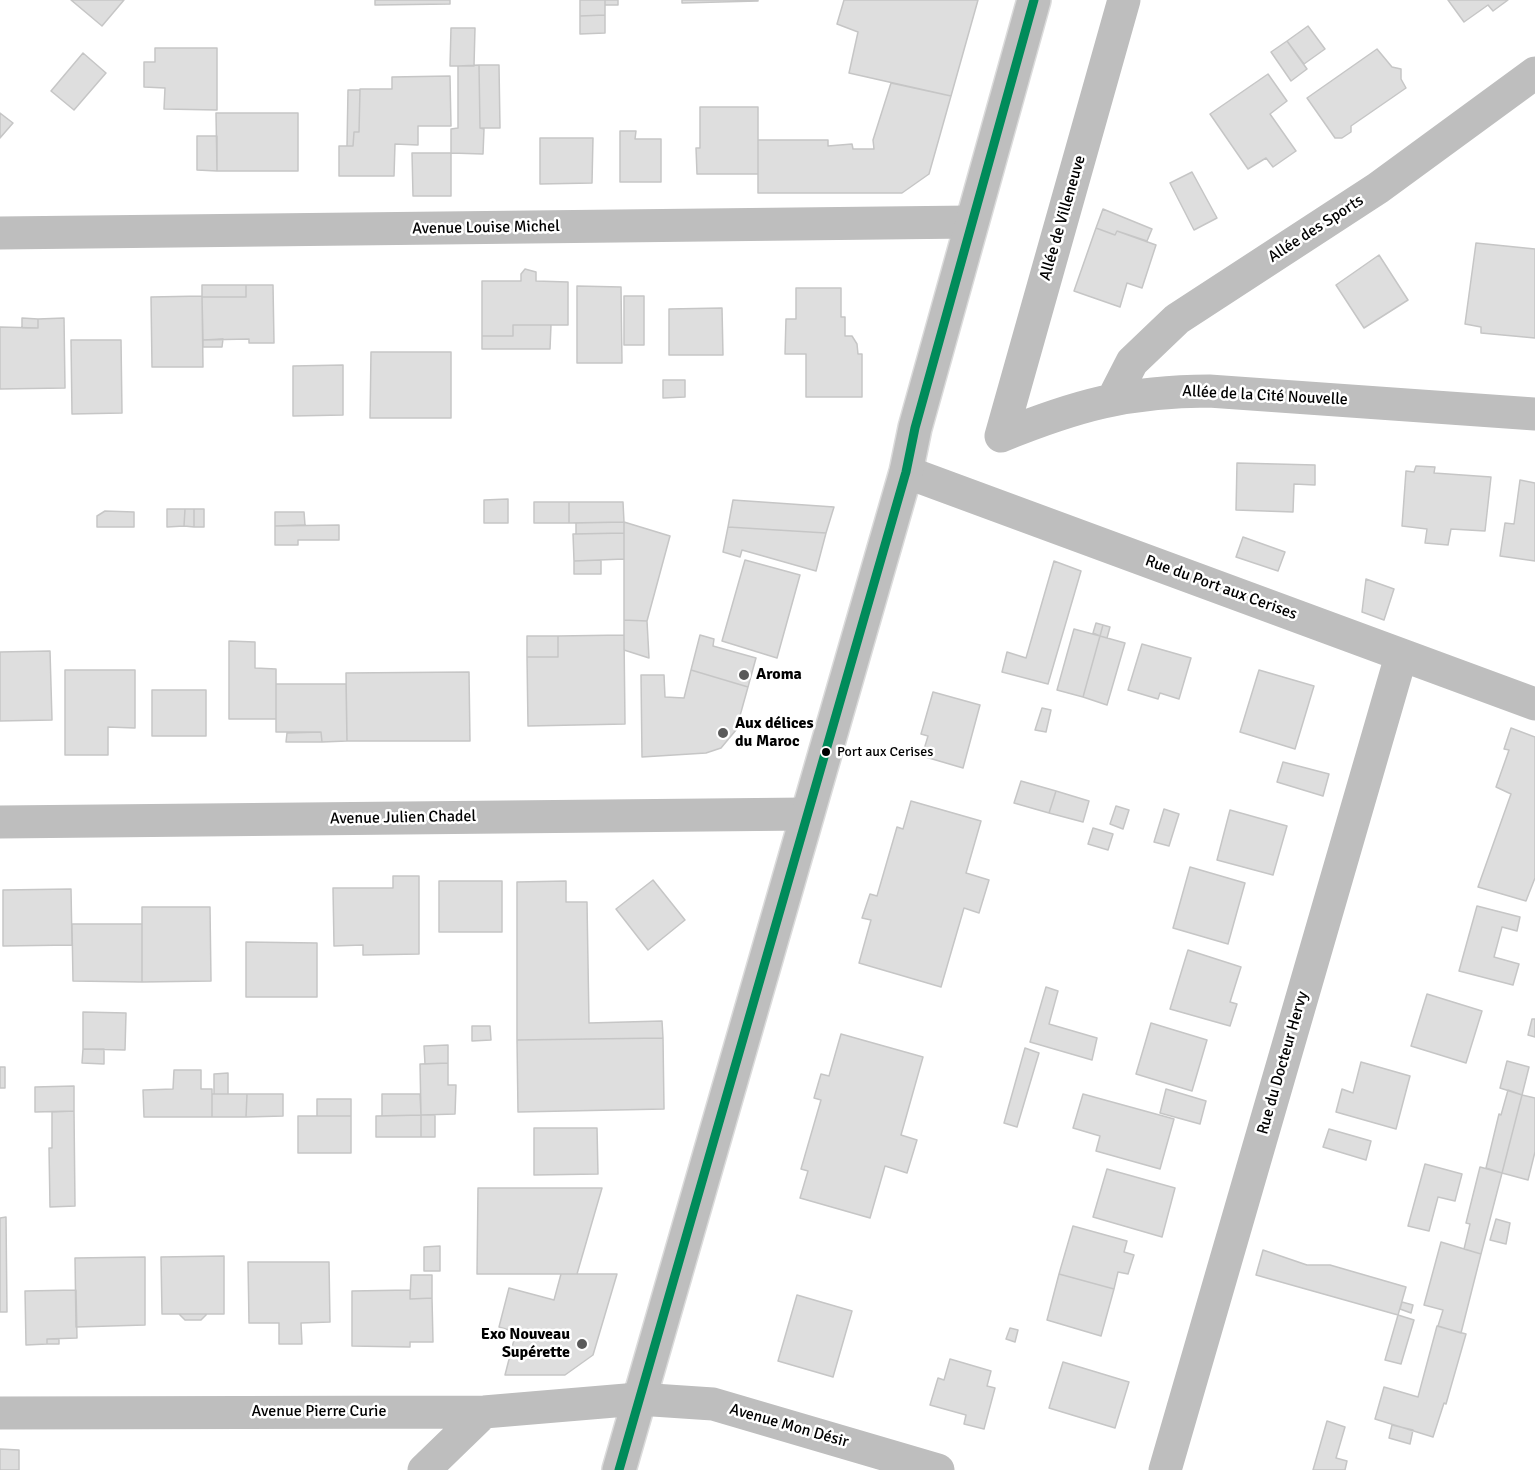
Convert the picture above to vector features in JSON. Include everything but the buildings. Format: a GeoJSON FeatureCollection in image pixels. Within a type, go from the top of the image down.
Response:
{"type":"FeatureCollection","features":[{"type":"Feature","properties":{"kind":"street"},"geometry":{"type":"LineString","coordinates":[[618,1470],[906,472],[915,428],[1034,0]]}},
{"type":"Feature","properties":{"kind":"street","name":"Allée de Villeneuve"},"geometry":{"type":"LineString","coordinates":[[1001,436],[1124,0]]}},
{"type":"Feature","properties":{"kind":"street","name":"Allée des Sports"},"geometry":{"type":"LineString","coordinates":[[1113,399],[1132,362],[1177,319],[1378,188],[1535,73]]}},
{"type":"Feature","properties":{"kind":"street","name":"Avenue Louise Michel"},"geometry":{"type":"LineString","coordinates":[[0,233],[971,222]]}},
{"type":"Feature","properties":{"kind":"street","name":"Allée de la Cité Nouvelle"},"geometry":{"type":"LineString","coordinates":[[1001,436],[1064,410],[1163,391],[1209,392],[1535,414]]}},
{"type":"Feature","properties":{"kind":"street","name":"Rue du Port aux Cerises"},"geometry":{"type":"LineString","coordinates":[[906,472],[1535,704]]}},
{"type":"Feature","properties":{"kind":"street","name":"Rue du Docteur Hervy"},"geometry":{"type":"LineString","coordinates":[[1165,1470],[1401,656]]}},
{"type":"Feature","properties":{"kind":"street","name":"Avenue Julien Chadel"},"geometry":{"type":"LineString","coordinates":[[0,822],[807,814]]}},
{"type":"Feature","properties":{"kind":"street","name":"Avenue Pierre Curie"},"geometry":{"type":"LineString","coordinates":[[0,1413],[484,1412],[638,1399]]}},
{"type":"Feature","properties":{"kind":"street","name":"Avenue Mon Désir"},"geometry":{"type":"LineString","coordinates":[[638,1399],[713,1404],[938,1470]]}},
{"type":"Feature","properties":{"kind":"street"},"geometry":{"type":"LineString","coordinates":[[424,1470],[484,1412]]}},
{"type":"Feature","properties":{"kind":"transit line"},"geometry":{"type":"LineString","coordinates":[[619,1470],[906,472],[915,428],[1034,0]]}},
{"type":"Feature","properties":{"kind":"place","name":"Aroma"},"geometry":{"type":"Point","coordinates":[744,675]}},
{"type":"Feature","properties":{"kind":"place","name":"Aux délices du Maroc"},"geometry":{"type":"Point","coordinates":[723,733]}},
{"type":"Feature","properties":{"kind":"place","name":"Port aux Cerises"},"geometry":{"type":"Point","coordinates":[826,752]}},
{"type":"Feature","properties":{"kind":"place","name":"Exo Nouveau Supérette"},"geometry":{"type":"Point","coordinates":[582,1344]}}]}
